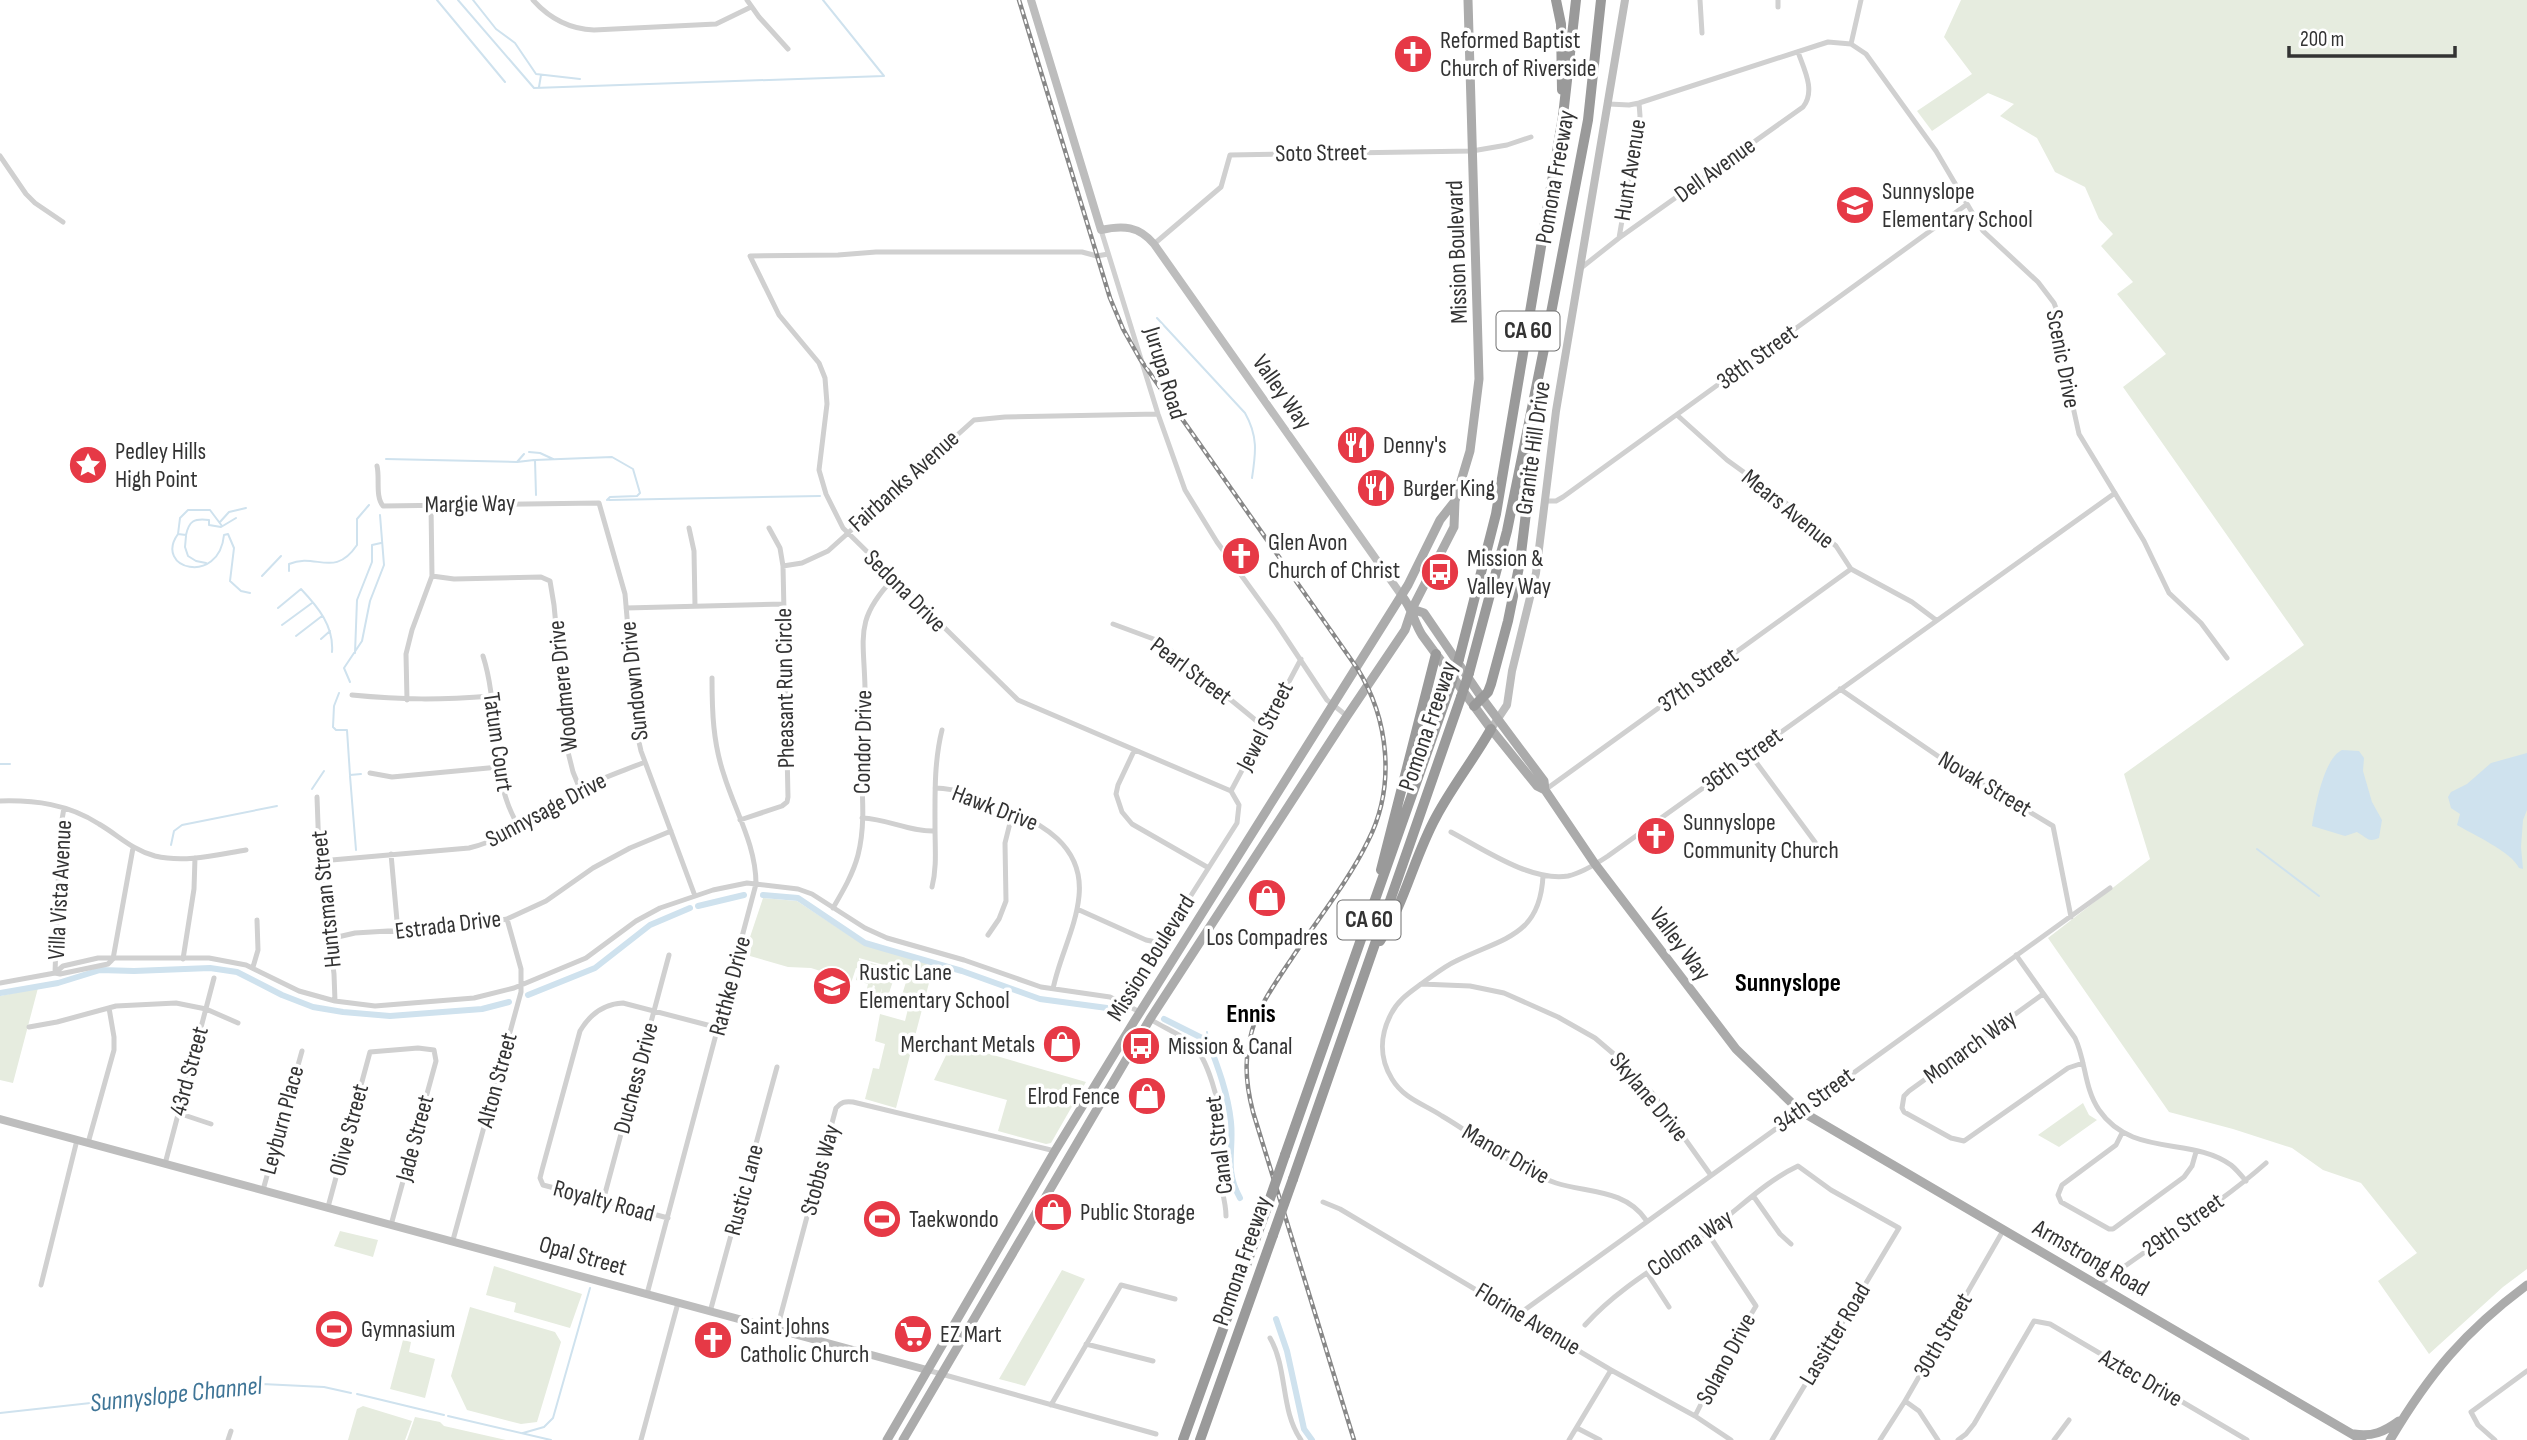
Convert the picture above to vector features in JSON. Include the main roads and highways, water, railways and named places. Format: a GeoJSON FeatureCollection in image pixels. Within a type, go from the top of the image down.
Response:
{"type":"FeatureCollection","features":[{"type":"Feature","properties":{"kind":"highway"},"geometry":{"type":"LineString","coordinates":[[1556,0],[1561,24],[1563,116]]}},
{"type":"Feature","properties":{"kind":"highway","name":"Pomona Freeway"},"geometry":{"type":"LineString","coordinates":[[1183,1440],[1361,943],[1459,659],[1496,514],[1563,116],[1576,0]]}},
{"type":"Feature","properties":{"kind":"highway","name":"Pomona Freeway"},"geometry":{"type":"LineString","coordinates":[[1200,1440],[1469,673],[1507,531],[1547,334],[1588,120],[1601,0]]}},
{"type":"Feature","properties":{"kind":"highway"},"geometry":{"type":"LineString","coordinates":[[1478,702],[1491,684],[1520,562],[1547,334]]}},
{"type":"Feature","properties":{"kind":"highway"},"geometry":{"type":"LineString","coordinates":[[1361,943],[1436,654]]}},
{"type":"Feature","properties":{"kind":"highway"},"geometry":{"type":"LineString","coordinates":[[1373,953],[1389,927],[1436,816],[1491,729]]}},
{"type":"Feature","properties":{"kind":"main road","name":"Mission Boulevard"},"geometry":{"type":"LineString","coordinates":[[903,1440],[1150,1020],[1346,716],[1405,630],[1412,609],[1454,527],[1455,500],[1470,451],[1479,379],[1468,0]]}},
{"type":"Feature","properties":{"kind":"main road","name":"Mission Boulevard"},"geometry":{"type":"LineString","coordinates":[[887,1440],[1055,1151],[1402,596],[1440,520],[1455,500]]}},
{"type":"Feature","properties":{"kind":"main road","name":"Valley Way"},"geometry":{"type":"LineString","coordinates":[[1402,596],[1412,609],[1415,624],[1436,654],[1478,702],[1498,720],[1544,781],[1545,790],[1595,864],[1736,1049],[1799,1110]]}},
{"type":"Feature","properties":{"kind":"main road","name":"Valley Way"},"geometry":{"type":"LineString","coordinates":[[1412,609],[1424,613],[1478,702],[1491,729],[1537,786],[1545,790]]}},
{"type":"Feature","properties":{"kind":"main road"},"geometry":{"type":"LineString","coordinates":[[1140,1012],[1150,1020]]}},
{"type":"Feature","properties":{"kind":"main road","name":"Armstrong Road"},"geometry":{"type":"LineString","coordinates":[[1799,1110],[2362,1440]]}},
{"type":"Feature","properties":{"kind":"main road"},"geometry":{"type":"LineString","coordinates":[[2390,1440],[2434,1373],[2464,1338],[2498,1306],[2527,1285]]}},
{"type":"Feature","properties":{"kind":"main road"},"geometry":{"type":"LineString","coordinates":[[2351,1434],[2384,1432],[2403,1418]]}},
{"type":"Feature","properties":{"kind":"water"},"geometry":{"type":"Polygon","coordinates":[[[2342,750],[2359,751],[2364,758],[2363,771],[2372,802],[2382,820],[2379,838],[2370,840],[2357,832],[2345,836],[2312,826],[2325,773],[2342,750]]]}},
{"type":"Feature","properties":{"kind":"water"},"geometry":{"type":"Polygon","coordinates":[[[2527,753],[2527,810],[2523,820],[2521,847],[2523,869],[2500,850],[2457,825],[2460,814],[2451,808],[2448,797],[2491,763],[2527,753]]]}},
{"type":"Feature","properties":{"kind":"waterway"},"geometry":{"type":"LineString","coordinates":[[437,0],[505,82]]}},
{"type":"Feature","properties":{"kind":"waterway"},"geometry":{"type":"LineString","coordinates":[[458,0],[534,88],[884,76],[823,0]]}},
{"type":"Feature","properties":{"kind":"waterway"},"geometry":{"type":"LineString","coordinates":[[473,0],[496,29],[515,43],[536,74],[580,79]]}},
{"type":"Feature","properties":{"kind":"waterway"},"geometry":{"type":"LineString","coordinates":[[539,87],[541,75]]}},
{"type":"Feature","properties":{"kind":"waterway"},"geometry":{"type":"LineString","coordinates":[[1157,318],[1245,413],[1255,444],[1252,478]]}},
{"type":"Feature","properties":{"kind":"waterway"},"geometry":{"type":"LineString","coordinates":[[529,452],[540,453],[553,459]]}},
{"type":"Feature","properties":{"kind":"waterway"},"geometry":{"type":"LineString","coordinates":[[517,462],[524,454]]}},
{"type":"Feature","properties":{"kind":"waterway"},"geometry":{"type":"LineString","coordinates":[[536,495],[535,460],[612,457],[633,469],[640,493],[637,496],[610,497],[607,500]]}},
{"type":"Feature","properties":{"kind":"waterway"},"geometry":{"type":"LineString","coordinates":[[386,459],[517,462],[534,460]]}},
{"type":"Feature","properties":{"kind":"waterway"},"geometry":{"type":"LineString","coordinates":[[609,500],[820,496]]}},
{"type":"Feature","properties":{"kind":"waterway"},"geometry":{"type":"LineString","coordinates":[[289,571],[289,564],[299,561],[332,563],[349,555],[357,545],[357,519],[369,505]]}},
{"type":"Feature","properties":{"kind":"waterway"},"geometry":{"type":"LineString","coordinates":[[220,522],[229,512],[246,508]]}},
{"type":"Feature","properties":{"kind":"waterway"},"geometry":{"type":"LineString","coordinates":[[222,526],[210,510],[188,510],[180,518],[178,534],[186,535],[189,526],[196,520],[209,520],[209,525],[221,527],[236,518]]}},
{"type":"Feature","properties":{"kind":"waterway"},"geometry":{"type":"LineString","coordinates":[[350,682],[344,668],[362,641],[370,601],[384,565],[380,515]]}},
{"type":"Feature","properties":{"kind":"waterway"},"geometry":{"type":"LineString","coordinates":[[178,534],[173,546],[174,556],[180,563],[190,567],[211,561],[220,551],[224,535],[228,534],[234,548],[230,581],[241,591],[250,593]]}},
{"type":"Feature","properties":{"kind":"waterway"},"geometry":{"type":"LineString","coordinates":[[186,536],[188,556],[206,563]]}},
{"type":"Feature","properties":{"kind":"waterway"},"geometry":{"type":"LineString","coordinates":[[355,653],[357,600],[372,562],[372,545],[381,543]]}},
{"type":"Feature","properties":{"kind":"waterway"},"geometry":{"type":"LineString","coordinates":[[262,576],[281,556]]}},
{"type":"Feature","properties":{"kind":"waterway"},"geometry":{"type":"LineString","coordinates":[[278,608],[301,589],[328,625],[332,652]]}},
{"type":"Feature","properties":{"kind":"waterway"},"geometry":{"type":"LineString","coordinates":[[282,625],[312,603]]}},
{"type":"Feature","properties":{"kind":"waterway"},"geometry":{"type":"LineString","coordinates":[[296,636],[322,616]]}},
{"type":"Feature","properties":{"kind":"waterway"},"geometry":{"type":"LineString","coordinates":[[321,639],[330,631]]}},
{"type":"Feature","properties":{"kind":"waterway"},"geometry":{"type":"LineString","coordinates":[[339,693],[334,706],[333,727],[336,730],[347,730],[350,775],[361,774]]}},
{"type":"Feature","properties":{"kind":"waterway"},"geometry":{"type":"LineString","coordinates":[[0,764],[10,764]]}},
{"type":"Feature","properties":{"kind":"waterway"},"geometry":{"type":"LineString","coordinates":[[312,789],[324,771]]}},
{"type":"Feature","properties":{"kind":"waterway"},"geometry":{"type":"LineString","coordinates":[[350,776],[356,850]]}},
{"type":"Feature","properties":{"kind":"waterway"},"geometry":{"type":"LineString","coordinates":[[171,845],[174,831],[182,825],[277,806]]}},
{"type":"Feature","properties":{"kind":"waterway"},"geometry":{"type":"LineString","coordinates":[[2257,849],[2319,896]]}},
{"type":"Feature","properties":{"kind":"waterway"},"geometry":{"type":"LineString","coordinates":[[698,906],[744,895]]}},
{"type":"Feature","properties":{"kind":"waterway"},"geometry":{"type":"LineString","coordinates":[[763,895],[798,898],[865,943],[962,971],[1040,999],[1122,1010]]}},
{"type":"Feature","properties":{"kind":"waterway"},"geometry":{"type":"LineString","coordinates":[[528,995],[595,968],[650,925],[690,908]]}},
{"type":"Feature","properties":{"kind":"waterway"},"geometry":{"type":"LineString","coordinates":[[0,993],[58,983],[100,970],[210,968],[237,972],[313,1007],[343,1012],[390,1016],[482,1009],[509,1002]]}},
{"type":"Feature","properties":{"kind":"waterway"},"geometry":{"type":"LineString","coordinates":[[1164,1019],[1208,1041],[1228,1101],[1232,1132],[1232,1178],[1240,1198]]}},
{"type":"Feature","properties":{"kind":"waterway"},"geometry":{"type":"LineString","coordinates":[[1207,1032],[1208,1041]]}},
{"type":"Feature","properties":{"kind":"waterway"},"geometry":{"type":"LineString","coordinates":[[523,1433],[544,1427],[553,1418],[590,1288]]}},
{"type":"Feature","properties":{"kind":"waterway"},"geometry":{"type":"LineString","coordinates":[[1276,1319],[1287,1351],[1304,1429],[1312,1440]]}},
{"type":"Feature","properties":{"kind":"waterway","name":"Sunnyslope Channel"},"geometry":{"type":"LineString","coordinates":[[0,1413],[262,1384],[324,1387],[351,1393]]}},
{"type":"Feature","properties":{"kind":"waterway","name":"Sunnyslope Channel"},"geometry":{"type":"LineString","coordinates":[[357,1394],[444,1415]]}},
{"type":"Feature","properties":{"kind":"waterway","name":"Sunnyslope Channel"},"geometry":{"type":"LineString","coordinates":[[448,1416],[551,1440]]}},
{"type":"Feature","properties":{"kind":"railway"},"geometry":{"type":"LineString","coordinates":[[1019,0],[1110,298],[1123,329],[1140,359],[1357,668],[1368,688],[1382,731],[1385,776],[1377,820],[1351,871],[1266,998],[1252,1031],[1246,1069],[1253,1112],[1354,1440]]}},
{"type":"Feature","properties":{"kind":"place","name":"Reformed Baptist Church of Riverside"},"geometry":{"type":"Point","coordinates":[1413,54]}},
{"type":"Feature","properties":{"kind":"place","name":"Sunnyslope Elementary School"},"geometry":{"type":"Point","coordinates":[1855,205]}},
{"type":"Feature","properties":{"kind":"place","name":"Denny's"},"geometry":{"type":"Point","coordinates":[1356,445]}},
{"type":"Feature","properties":{"kind":"place","name":"Pedley Hills High Point"},"geometry":{"type":"Point","coordinates":[88,465]}},
{"type":"Feature","properties":{"kind":"place","name":"Burger King"},"geometry":{"type":"Point","coordinates":[1376,488]}},
{"type":"Feature","properties":{"kind":"place","name":"Glen Avon Church of Christ"},"geometry":{"type":"Point","coordinates":[1241,556]}},
{"type":"Feature","properties":{"kind":"place","name":"Mission & Valley Way"},"geometry":{"type":"Point","coordinates":[1440,572]}},
{"type":"Feature","properties":{"kind":"place","name":"Sunnyslope Community Church"},"geometry":{"type":"Point","coordinates":[1656,836]}},
{"type":"Feature","properties":{"kind":"place","name":"Los Compadres"},"geometry":{"type":"Point","coordinates":[1267,898]}},
{"type":"Feature","properties":{"kind":"place","name":"Rustic Lane Elementary School"},"geometry":{"type":"Point","coordinates":[832,986]}},
{"type":"Feature","properties":{"kind":"place","name":"Merchant Metals"},"geometry":{"type":"Point","coordinates":[1062,1044]}},
{"type":"Feature","properties":{"kind":"place","name":"Mission & Canal"},"geometry":{"type":"Point","coordinates":[1141,1046]}},
{"type":"Feature","properties":{"kind":"place","name":"Elrod Fence"},"geometry":{"type":"Point","coordinates":[1147,1096]}},
{"type":"Feature","properties":{"kind":"place","name":"Public Storage"},"geometry":{"type":"Point","coordinates":[1053,1212]}},
{"type":"Feature","properties":{"kind":"place","name":"Taekwondo"},"geometry":{"type":"Point","coordinates":[882,1219]}},
{"type":"Feature","properties":{"kind":"place","name":"Gymnasium"},"geometry":{"type":"Point","coordinates":[334,1329]}},
{"type":"Feature","properties":{"kind":"place","name":"EZ Mart"},"geometry":{"type":"Point","coordinates":[913,1334]}},
{"type":"Feature","properties":{"kind":"place","name":"Saint Johns Catholic Church"},"geometry":{"type":"Point","coordinates":[713,1340]}},
{"type":"Feature","properties":{"kind":"district","name":"Sunnyslope"},"geometry":{"type":"Point","coordinates":[1788,983]}},
{"type":"Feature","properties":{"kind":"district","name":"Ennis"},"geometry":{"type":"Point","coordinates":[1251,1014]}}]}
